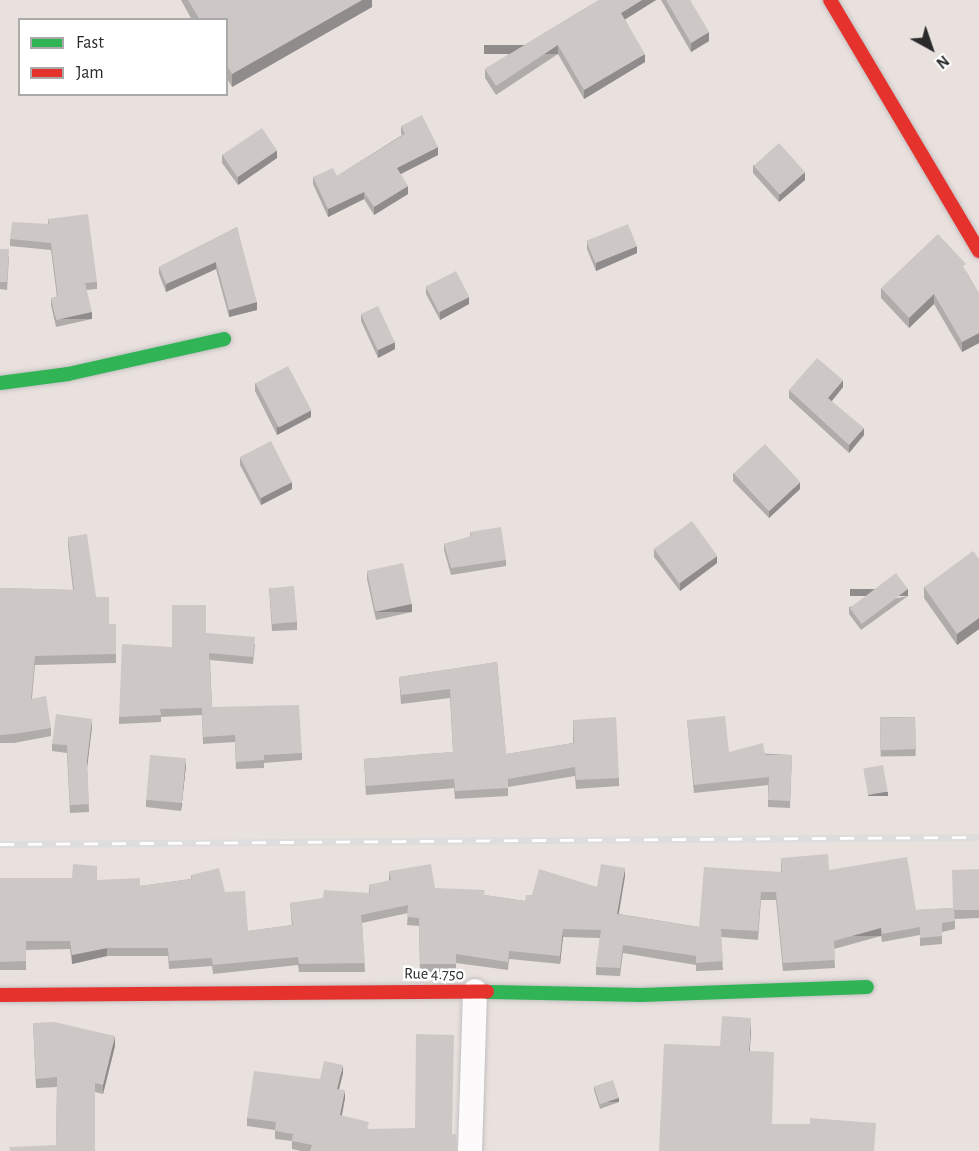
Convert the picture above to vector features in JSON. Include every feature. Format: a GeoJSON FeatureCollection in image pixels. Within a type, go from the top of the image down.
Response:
{"type":"FeatureCollection","features":[{"type":"Feature","properties":{"kind":"street"},"geometry":{"type":"LineString","coordinates":[[830,0],[979,251]]}},
{"type":"Feature","properties":{"kind":"street"},"geometry":{"type":"LineString","coordinates":[[0,382],[68,374],[224,339]]}},
{"type":"Feature","properties":{"kind":"street","name":"Rue 4.750"},"geometry":{"type":"LineString","coordinates":[[0,995],[474,991],[641,995],[867,987]]}},
{"type":"Feature","properties":{"kind":"street"},"geometry":{"type":"LineString","coordinates":[[470,1151],[474,991]]}},
{"type":"Feature","properties":{"kind":"building"},"geometry":{"type":"Polygon","coordinates":[[[188,0],[362,0],[232,74],[228,67],[228,18],[199,18],[188,0]]]}},
{"type":"Feature","properties":{"kind":"building"},"geometry":{"type":"Polygon","coordinates":[[[599,0],[642,0],[621,13],[645,54],[584,90],[558,45],[496,86],[485,69],[599,0]]]}},
{"type":"Feature","properties":{"kind":"building"},"geometry":{"type":"Polygon","coordinates":[[[666,0],[690,0],[709,32],[691,43],[666,0]]]}},
{"type":"Feature","properties":{"kind":"building"},"geometry":{"type":"Polygon","coordinates":[[[422,115],[438,147],[397,168],[408,186],[374,207],[364,192],[328,209],[313,177],[333,168],[337,176],[405,134],[401,126],[422,115]]]}},
{"type":"Feature","properties":{"kind":"building"},"geometry":{"type":"Polygon","coordinates":[[[262,128],[277,150],[237,177],[222,155],[262,128]]]}},
{"type":"Feature","properties":{"kind":"building"},"geometry":{"type":"Polygon","coordinates":[[[779,143],[805,172],[780,195],[754,166],[779,143]]]}},
{"type":"Feature","properties":{"kind":"building"},"geometry":{"type":"Polygon","coordinates":[[[88,214],[97,282],[85,283],[92,312],[56,320],[51,298],[58,297],[51,243],[10,239],[12,222],[49,224],[48,219],[88,214]]]}},
{"type":"Feature","properties":{"kind":"building"},"geometry":{"type":"Polygon","coordinates":[[[628,224],[637,246],[595,263],[586,241],[628,224]]]}},
{"type":"Feature","properties":{"kind":"building"},"geometry":{"type":"Polygon","coordinates":[[[237,227],[257,302],[229,310],[216,262],[166,284],[159,267],[237,227]]]}},
{"type":"Feature","properties":{"kind":"building"},"geometry":{"type":"Polygon","coordinates":[[[938,234],[966,264],[963,266],[979,294],[979,333],[962,342],[934,294],[909,318],[881,288],[938,234]]]}},
{"type":"Feature","properties":{"kind":"building"},"geometry":{"type":"Polygon","coordinates":[[[0,249],[9,249],[7,282],[0,282],[0,249]]]}},
{"type":"Feature","properties":{"kind":"building"},"geometry":{"type":"Polygon","coordinates":[[[456,271],[469,297],[439,312],[426,286],[456,271]]]}},
{"type":"Feature","properties":{"kind":"building"},"geometry":{"type":"Polygon","coordinates":[[[378,306],[395,342],[378,350],[361,314],[378,306]]]}},
{"type":"Feature","properties":{"kind":"building"},"geometry":{"type":"Polygon","coordinates":[[[817,358],[843,380],[828,398],[864,428],[849,445],[789,390],[817,358]]]}},
{"type":"Feature","properties":{"kind":"building"},"geometry":{"type":"Polygon","coordinates":[[[288,366],[311,410],[279,428],[255,383],[288,366]]]}},
{"type":"Feature","properties":{"kind":"building"},"geometry":{"type":"Polygon","coordinates":[[[271,441],[292,482],[261,498],[240,457],[271,441]]]}},
{"type":"Feature","properties":{"kind":"building"},"geometry":{"type":"Polygon","coordinates":[[[765,444],[800,482],[769,511],[734,473],[765,444]]]}},
{"type":"Feature","properties":{"kind":"building"},"geometry":{"type":"Polygon","coordinates":[[[692,521],[717,556],[679,583],[654,549],[692,521]]]}},
{"type":"Feature","properties":{"kind":"building"},"geometry":{"type":"Polygon","coordinates":[[[501,527],[506,560],[451,568],[444,544],[471,536],[470,532],[501,527]]]}},
{"type":"Feature","properties":{"kind":"building"},"geometry":{"type":"Polygon","coordinates":[[[87,534],[96,597],[109,597],[109,624],[116,624],[116,654],[35,656],[31,699],[46,696],[51,728],[0,735],[0,588],[74,590],[68,537],[87,534]]]}},
{"type":"Feature","properties":{"kind":"building"},"geometry":{"type":"Polygon","coordinates":[[[973,551],[979,559],[979,618],[957,634],[924,587],[973,551]]]}},
{"type":"Feature","properties":{"kind":"building"},"geometry":{"type":"Polygon","coordinates":[[[403,563],[412,604],[376,612],[367,571],[403,563]]]}},
{"type":"Feature","properties":{"kind":"building"},"geometry":{"type":"Polygon","coordinates":[[[896,573],[908,589],[862,624],[850,608],[896,573]]]}},
{"type":"Feature","properties":{"kind":"building"},"geometry":{"type":"Polygon","coordinates":[[[294,586],[297,622],[272,624],[269,588],[294,586]]]}},
{"type":"Feature","properties":{"kind":"building"},"geometry":{"type":"Polygon","coordinates":[[[172,605],[206,605],[206,633],[255,637],[253,657],[209,653],[212,707],[299,705],[302,753],[264,755],[264,760],[236,762],[235,735],[203,737],[202,708],[160,709],[161,715],[119,717],[122,644],[172,647],[172,605]]]}},
{"type":"Feature","properties":{"kind":"building"},"geometry":{"type":"Polygon","coordinates":[[[497,662],[506,754],[574,743],[573,720],[616,717],[619,778],[576,780],[575,767],[508,779],[508,788],[455,791],[454,779],[366,786],[364,759],[453,752],[450,689],[401,695],[399,677],[497,662]]]}},
{"type":"Feature","properties":{"kind":"building"},"geometry":{"type":"Polygon","coordinates":[[[56,714],[92,719],[87,761],[89,804],[70,805],[67,745],[52,744],[56,714]]]}},
{"type":"Feature","properties":{"kind":"building"},"geometry":{"type":"Polygon","coordinates":[[[725,716],[729,752],[763,743],[765,755],[792,755],[790,801],[768,800],[769,777],[694,785],[687,720],[725,716]]]}},
{"type":"Feature","properties":{"kind":"building"},"geometry":{"type":"Polygon","coordinates":[[[915,717],[916,749],[881,750],[880,718],[915,717]]]}},
{"type":"Feature","properties":{"kind":"building"},"geometry":{"type":"Polygon","coordinates":[[[150,755],[186,758],[182,803],[146,800],[150,755]]]}},
{"type":"Feature","properties":{"kind":"building"},"geometry":{"type":"Polygon","coordinates":[[[883,765],[888,792],[868,795],[863,768],[883,765]]]}},
{"type":"Feature","properties":{"kind":"building"},"geometry":{"type":"Polygon","coordinates":[[[828,854],[829,870],[907,857],[916,910],[953,908],[952,870],[979,869],[979,910],[954,910],[955,921],[942,923],[942,936],[920,938],[920,927],[882,934],[881,928],[834,941],[835,960],[783,963],[776,892],[761,892],[758,931],[721,929],[723,961],[696,963],[696,956],[623,945],[620,968],[596,967],[601,930],[563,929],[560,956],[509,951],[508,962],[456,954],[456,964],[420,964],[419,918],[407,917],[408,905],[361,915],[365,963],[299,964],[298,957],[213,965],[212,958],[169,961],[168,948],[107,948],[72,955],[70,941],[26,941],[26,961],[0,962],[0,878],[72,878],[73,864],[97,866],[97,880],[140,878],[140,886],[192,879],[191,875],[219,868],[225,892],[245,891],[248,931],[293,925],[290,903],[323,898],[324,890],[370,893],[369,885],[391,880],[389,871],[431,864],[435,888],[485,890],[484,895],[525,901],[526,895],[532,895],[539,869],[597,887],[601,864],[625,868],[617,914],[699,927],[704,867],[782,872],[781,858],[828,854]]]}},
{"type":"Feature","properties":{"kind":"building"},"geometry":{"type":"Polygon","coordinates":[[[722,1016],[751,1018],[749,1051],[774,1052],[772,1124],[810,1124],[810,1118],[876,1123],[874,1151],[659,1151],[664,1044],[720,1046],[722,1016]]]}},
{"type":"Feature","properties":{"kind":"building"},"geometry":{"type":"Polygon","coordinates":[[[54,1022],[115,1036],[103,1085],[95,1083],[95,1151],[10,1151],[9,1147],[56,1145],[57,1077],[36,1079],[33,1023],[54,1022]]]}},
{"type":"Feature","properties":{"kind":"building"},"geometry":{"type":"Polygon","coordinates":[[[416,1034],[454,1035],[452,1134],[456,1134],[457,1151],[310,1151],[312,1145],[292,1141],[293,1134],[275,1131],[276,1122],[247,1118],[254,1071],[320,1079],[324,1061],[343,1065],[337,1089],[345,1090],[340,1115],[369,1122],[367,1129],[415,1128],[416,1034]]]}},
{"type":"Feature","properties":{"kind":"building"},"geometry":{"type":"Polygon","coordinates":[[[613,1080],[619,1098],[600,1104],[594,1086],[613,1080]]]}},
{"type":"Feature","properties":{"kind":"railway"},"geometry":{"type":"LineString","coordinates":[[0,844],[979,837]]}},
{"type":"Feature","properties":{"kind":"traffic: fast"},"geometry":{"type":"LineString","coordinates":[[0,383],[68,374],[224,339]]}},
{"type":"Feature","properties":{"kind":"traffic: fast"},"geometry":{"type":"LineString","coordinates":[[487,992],[641,995],[867,987]]}},
{"type":"Feature","properties":{"kind":"traffic: jam"},"geometry":{"type":"LineString","coordinates":[[830,0],[979,251]]}},
{"type":"Feature","properties":{"kind":"traffic: jam"},"geometry":{"type":"LineString","coordinates":[[0,995],[487,992]]}}]}
